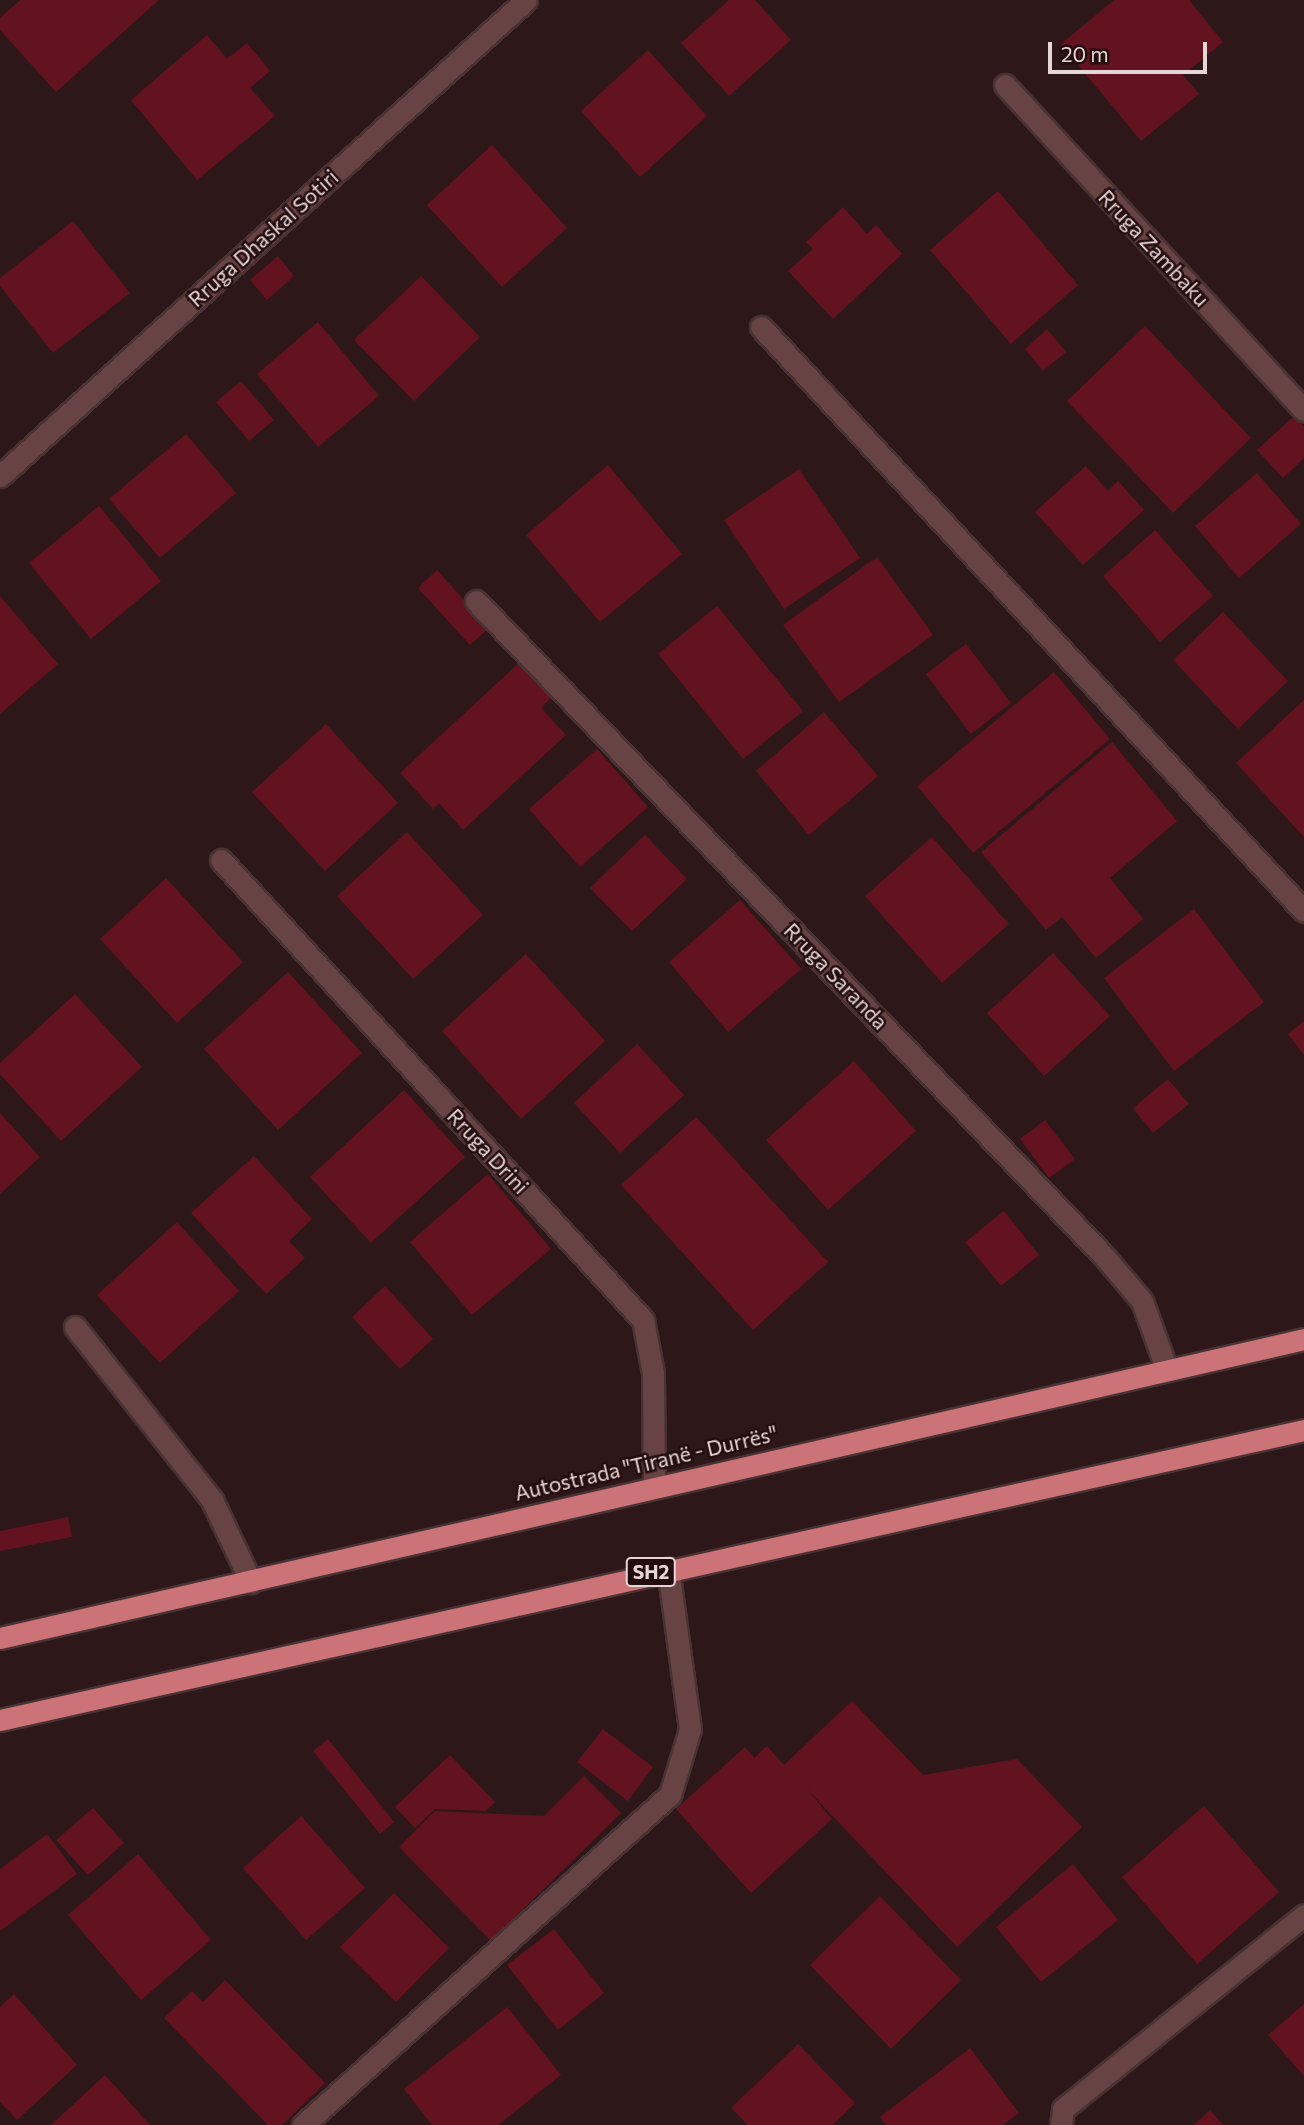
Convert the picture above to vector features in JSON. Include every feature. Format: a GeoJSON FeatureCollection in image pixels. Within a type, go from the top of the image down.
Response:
{"type":"FeatureCollection","features":[{"type":"Feature","properties":{"kind":"highway","name":"Autostrada \"Tiranë - Durrës\""},"geometry":{"type":"LineString","coordinates":[[0,1638],[251,1582],[654,1485],[1304,1339]]}},
{"type":"Feature","properties":{"kind":"highway","name":"SH2"},"geometry":{"type":"LineString","coordinates":[[0,1720],[668,1568],[1304,1430]]}},
{"type":"Feature","properties":{"kind":"street","name":"Rruga Dhaskal Sotiri"},"geometry":{"type":"LineString","coordinates":[[0,476],[526,0]]}},
{"type":"Feature","properties":{"kind":"street","name":"Rruga Zambaku"},"geometry":{"type":"LineString","coordinates":[[1004,85],[1304,410]]}},
{"type":"Feature","properties":{"kind":"street"},"geometry":{"type":"LineString","coordinates":[[761,327],[1304,911]]}},
{"type":"Feature","properties":{"kind":"street","name":"Rruga Saranda"},"geometry":{"type":"LineString","coordinates":[[476,601],[1103,1255],[1142,1301],[1167,1370]]}},
{"type":"Feature","properties":{"kind":"street","name":"Rruga Drini"},"geometry":{"type":"LineString","coordinates":[[221,860],[643,1320],[653,1373],[654,1485]]}},
{"type":"Feature","properties":{"kind":"street"},"geometry":{"type":"LineString","coordinates":[[75,1327],[212,1500],[251,1582]]}},
{"type":"Feature","properties":{"kind":"street"},"geometry":{"type":"LineString","coordinates":[[303,2125],[670,1795],[690,1729],[668,1568]]}},
{"type":"Feature","properties":{"kind":"street"},"geometry":{"type":"LineString","coordinates":[[1061,2125],[1063,2109],[1304,1915]]}},
{"type":"Feature","properties":{"kind":"building"},"geometry":{"type":"Polygon","coordinates":[[[20,0],[159,0],[56,92],[0,30],[0,18],[20,0]]]}},
{"type":"Feature","properties":{"kind":"building"},"geometry":{"type":"Polygon","coordinates":[[[729,0],[755,0],[791,40],[729,96],[681,43],[729,0]]]}},
{"type":"Feature","properties":{"kind":"building"},"geometry":{"type":"Polygon","coordinates":[[[1114,0],[1189,0],[1223,42],[1183,75],[1199,94],[1141,141],[1061,44],[1114,0]]]}},
{"type":"Feature","properties":{"kind":"building"},"geometry":{"type":"Polygon","coordinates":[[[207,35],[227,59],[247,43],[270,71],[250,88],[275,116],[197,180],[131,100],[207,35]]]}},
{"type":"Feature","properties":{"kind":"building"},"geometry":{"type":"Polygon","coordinates":[[[648,50],[707,116],[640,177],[581,111],[648,50]]]}},
{"type":"Feature","properties":{"kind":"building"},"geometry":{"type":"Polygon","coordinates":[[[492,145],[567,228],[502,287],[427,205],[492,145]]]}},
{"type":"Feature","properties":{"kind":"building"},"geometry":{"type":"Polygon","coordinates":[[[998,191],[1078,285],[1011,344],[930,250],[998,191]]]}},
{"type":"Feature","properties":{"kind":"building"},"geometry":{"type":"Polygon","coordinates":[[[843,207],[867,234],[876,225],[902,254],[833,319],[788,271],[813,249],[806,242],[843,207]]]}},
{"type":"Feature","properties":{"kind":"building"},"geometry":{"type":"Polygon","coordinates":[[[73,221],[130,293],[53,353],[0,286],[0,278],[73,221]]]}},
{"type":"Feature","properties":{"kind":"building"},"geometry":{"type":"Polygon","coordinates":[[[278,256],[294,276],[267,300],[250,280],[278,256]]]}},
{"type":"Feature","properties":{"kind":"building"},"geometry":{"type":"Polygon","coordinates":[[[421,276],[480,337],[414,401],[354,340],[421,276]]]}},
{"type":"Feature","properties":{"kind":"building"},"geometry":{"type":"Polygon","coordinates":[[[318,322],[379,396],[318,447],[257,374],[318,322]]]}},
{"type":"Feature","properties":{"kind":"building"},"geometry":{"type":"Polygon","coordinates":[[[1145,326],[1251,438],[1173,513],[1067,401],[1145,326]]]}},
{"type":"Feature","properties":{"kind":"building"},"geometry":{"type":"Polygon","coordinates":[[[1047,329],[1066,352],[1043,371],[1025,349],[1047,329]]]}},
{"type":"Feature","properties":{"kind":"building"},"geometry":{"type":"Polygon","coordinates":[[[241,381],[274,420],[249,441],[216,402],[241,381]]]}},
{"type":"Feature","properties":{"kind":"building"},"geometry":{"type":"Polygon","coordinates":[[[1294,416],[1304,427],[1304,458],[1283,478],[1257,450],[1294,416]]]}},
{"type":"Feature","properties":{"kind":"building"},"geometry":{"type":"Polygon","coordinates":[[[186,434],[236,493],[160,558],[109,499],[186,434]]]}},
{"type":"Feature","properties":{"kind":"building"},"geometry":{"type":"Polygon","coordinates":[[[608,465],[682,554],[600,622],[526,535],[608,465]]]}},
{"type":"Feature","properties":{"kind":"building"},"geometry":{"type":"Polygon","coordinates":[[[1086,466],[1108,491],[1118,481],[1144,510],[1083,565],[1035,512],[1086,466]]]}},
{"type":"Feature","properties":{"kind":"building"},"geometry":{"type":"Polygon","coordinates":[[[799,469],[860,558],[784,609],[724,520],[799,469]]]}},
{"type":"Feature","properties":{"kind":"building"},"geometry":{"type":"Polygon","coordinates":[[[1257,473],[1301,524],[1239,578],[1195,526],[1257,473]]]}},
{"type":"Feature","properties":{"kind":"building"},"geometry":{"type":"Polygon","coordinates":[[[99,506],[161,581],[91,639],[29,563],[99,506]]]}},
{"type":"Feature","properties":{"kind":"building"},"geometry":{"type":"Polygon","coordinates":[[[1155,530],[1213,596],[1160,642],[1103,576],[1155,530]]]}},
{"type":"Feature","properties":{"kind":"building"},"geometry":{"type":"Polygon","coordinates":[[[877,557],[933,635],[839,702],[783,625],[877,557]]]}},
{"type":"Feature","properties":{"kind":"building"},"geometry":{"type":"Polygon","coordinates":[[[437,570],[489,628],[470,645],[418,588],[437,570]]]}},
{"type":"Feature","properties":{"kind":"building"},"geometry":{"type":"Polygon","coordinates":[[[0,596],[58,664],[0,714],[0,596]]]}},
{"type":"Feature","properties":{"kind":"building"},"geometry":{"type":"Polygon","coordinates":[[[717,606],[803,711],[743,759],[658,654],[717,606]]]}},
{"type":"Feature","properties":{"kind":"building"},"geometry":{"type":"Polygon","coordinates":[[[1223,612],[1288,681],[1238,729],[1173,660],[1223,612]]]}},
{"type":"Feature","properties":{"kind":"building"},"geometry":{"type":"Polygon","coordinates":[[[966,644],[1011,703],[971,734],[926,674],[966,644]]]}},
{"type":"Feature","properties":{"kind":"building"},"geometry":{"type":"Polygon","coordinates":[[[521,661],[552,697],[541,708],[566,735],[463,830],[439,803],[433,809],[400,773],[521,661]]]}},
{"type":"Feature","properties":{"kind":"building"},"geometry":{"type":"Polygon","coordinates":[[[1054,672],[1110,739],[973,853],[917,786],[1054,672]]]}},
{"type":"Feature","properties":{"kind":"building"},"geometry":{"type":"Polygon","coordinates":[[[1304,700],[1304,837],[1236,763],[1304,700]]]}},
{"type":"Feature","properties":{"kind":"building"},"geometry":{"type":"Polygon","coordinates":[[[824,712],[878,776],[809,835],[756,771],[824,712]]]}},
{"type":"Feature","properties":{"kind":"building"},"geometry":{"type":"Polygon","coordinates":[[[326,724],[398,803],[325,871],[252,792],[326,724]]]}},
{"type":"Feature","properties":{"kind":"building"},"geometry":{"type":"Polygon","coordinates":[[[1112,742],[1177,821],[1110,878],[1143,919],[1096,958],[1062,917],[1046,930],[981,852],[1112,742]]]}},
{"type":"Feature","properties":{"kind":"building"},"geometry":{"type":"Polygon","coordinates":[[[597,749],[648,807],[580,867],[529,809],[597,749]]]}},
{"type":"Feature","properties":{"kind":"building"},"geometry":{"type":"Polygon","coordinates":[[[407,832],[483,915],[413,979],[337,896],[407,832]]]}},
{"type":"Feature","properties":{"kind":"building"},"geometry":{"type":"Polygon","coordinates":[[[645,835],[687,879],[632,931],[590,888],[645,835]]]}},
{"type":"Feature","properties":{"kind":"building"},"geometry":{"type":"Polygon","coordinates":[[[932,837],[1009,924],[942,983],[865,896],[932,837]]]}},
{"type":"Feature","properties":{"kind":"building"},"geometry":{"type":"Polygon","coordinates":[[[166,878],[243,962],[177,1023],[100,939],[166,878]]]}},
{"type":"Feature","properties":{"kind":"building"},"geometry":{"type":"Polygon","coordinates":[[[740,900],[801,969],[728,1032],[669,962],[740,900]]]}},
{"type":"Feature","properties":{"kind":"building"},"geometry":{"type":"Polygon","coordinates":[[[1194,909],[1264,1002],[1174,1071],[1104,978],[1194,909]]]}},
{"type":"Feature","properties":{"kind":"building"},"geometry":{"type":"Polygon","coordinates":[[[1053,953],[1110,1016],[1044,1076],[987,1013],[1053,953]]]}},
{"type":"Feature","properties":{"kind":"building"},"geometry":{"type":"Polygon","coordinates":[[[526,954],[605,1041],[521,1119],[442,1031],[526,954]]]}},
{"type":"Feature","properties":{"kind":"building"},"geometry":{"type":"Polygon","coordinates":[[[288,972],[362,1053],[278,1130],[204,1049],[288,972]]]}},
{"type":"Feature","properties":{"kind":"building"},"geometry":{"type":"Polygon","coordinates":[[[75,994],[142,1067],[61,1141],[0,1074],[0,1063],[75,994]]]}},
{"type":"Feature","properties":{"kind":"building"},"geometry":{"type":"Polygon","coordinates":[[[1304,1021],[1304,1055],[1288,1034],[1304,1021]]]}},
{"type":"Feature","properties":{"kind":"building"},"geometry":{"type":"Polygon","coordinates":[[[637,1044],[684,1095],[620,1153],[574,1103],[637,1044]]]}},
{"type":"Feature","properties":{"kind":"building"},"geometry":{"type":"Polygon","coordinates":[[[854,1061],[916,1131],[828,1210],[766,1140],[854,1061]]]}},
{"type":"Feature","properties":{"kind":"building"},"geometry":{"type":"Polygon","coordinates":[[[1168,1079],[1189,1104],[1153,1133],[1133,1108],[1168,1079]]]}},
{"type":"Feature","properties":{"kind":"building"},"geometry":{"type":"Polygon","coordinates":[[[404,1090],[465,1157],[371,1243],[310,1177],[404,1090]]]}},
{"type":"Feature","properties":{"kind":"building"},"geometry":{"type":"Polygon","coordinates":[[[0,1113],[40,1157],[0,1194],[0,1113]]]}},
{"type":"Feature","properties":{"kind":"building"},"geometry":{"type":"Polygon","coordinates":[[[696,1117],[828,1262],[753,1330],[621,1185],[696,1117]]]}},
{"type":"Feature","properties":{"kind":"building"},"geometry":{"type":"Polygon","coordinates":[[[1045,1120],[1075,1159],[1049,1178],[1020,1139],[1045,1120]]]}},
{"type":"Feature","properties":{"kind":"building"},"geometry":{"type":"Polygon","coordinates":[[[254,1156],[312,1219],[289,1241],[305,1258],[266,1294],[191,1213],[254,1156]]]}},
{"type":"Feature","properties":{"kind":"building"},"geometry":{"type":"Polygon","coordinates":[[[488,1174],[551,1249],[472,1315],[410,1242],[488,1174]]]}},
{"type":"Feature","properties":{"kind":"building"},"geometry":{"type":"Polygon","coordinates":[[[1004,1211],[1039,1255],[1001,1286],[965,1242],[1004,1211]]]}},
{"type":"Feature","properties":{"kind":"building"},"geometry":{"type":"Polygon","coordinates":[[[177,1222],[239,1291],[160,1363],[97,1295],[177,1222]]]}},
{"type":"Feature","properties":{"kind":"building"},"geometry":{"type":"Polygon","coordinates":[[[385,1286],[433,1339],[400,1369],[352,1317],[385,1286]]]}},
{"type":"Feature","properties":{"kind":"building"},"geometry":{"type":"Polygon","coordinates":[[[68,1517],[72,1537],[0,1551],[0,1531],[68,1517]]]}},
{"type":"Feature","properties":{"kind":"building"},"geometry":{"type":"Polygon","coordinates":[[[852,1701],[923,1775],[1017,1759],[1082,1827],[957,1947],[806,1788],[832,1819],[751,1893],[676,1809],[745,1747],[754,1758],[767,1746],[784,1765],[852,1701]]]}},
{"type":"Feature","properties":{"kind":"building"},"geometry":{"type":"Polygon","coordinates":[[[603,1729],[653,1767],[628,1801],[577,1762],[603,1729]]]}},
{"type":"Feature","properties":{"kind":"building"},"geometry":{"type":"Polygon","coordinates":[[[328,1739],[394,1822],[380,1834],[313,1751],[328,1739]]]}},
{"type":"Feature","properties":{"kind":"building"},"geometry":{"type":"Polygon","coordinates":[[[450,1755],[495,1802],[486,1811],[435,1809],[415,1828],[395,1807],[450,1755]]]}},
{"type":"Feature","properties":{"kind":"building"},"geometry":{"type":"Polygon","coordinates":[[[584,1776],[621,1813],[491,1941],[399,1847],[435,1811],[544,1816],[584,1776]]]}},
{"type":"Feature","properties":{"kind":"building"},"geometry":{"type":"Polygon","coordinates":[[[1204,1806],[1279,1892],[1197,1964],[1122,1877],[1204,1806]]]}},
{"type":"Feature","properties":{"kind":"building"},"geometry":{"type":"Polygon","coordinates":[[[93,1808],[124,1843],[88,1875],[56,1840],[93,1808]]]}},
{"type":"Feature","properties":{"kind":"building"},"geometry":{"type":"Polygon","coordinates":[[[301,1816],[365,1888],[306,1940],[243,1868],[301,1816]]]}},
{"type":"Feature","properties":{"kind":"building"},"geometry":{"type":"Polygon","coordinates":[[[47,1834],[77,1874],[0,1931],[0,1869],[47,1834]]]}},
{"type":"Feature","properties":{"kind":"building"},"geometry":{"type":"Polygon","coordinates":[[[138,1854],[211,1940],[141,2000],[68,1915],[138,1854]]]}},
{"type":"Feature","properties":{"kind":"building"},"geometry":{"type":"Polygon","coordinates":[[[1073,1864],[1118,1920],[1041,1982],[996,1927],[1073,1864]]]}},
{"type":"Feature","properties":{"kind":"building"},"geometry":{"type":"Polygon","coordinates":[[[394,1893],[449,1948],[396,2002],[340,1947],[394,1893]]]}},
{"type":"Feature","properties":{"kind":"building"},"geometry":{"type":"Polygon","coordinates":[[[880,1896],[961,1980],[891,2049],[810,1965],[880,1896]]]}},
{"type":"Feature","properties":{"kind":"building"},"geometry":{"type":"Polygon","coordinates":[[[554,1929],[604,1993],[558,2030],[507,1965],[554,1929]]]}},
{"type":"Feature","properties":{"kind":"building"},"geometry":{"type":"Polygon","coordinates":[[[225,1980],[325,2083],[282,2125],[268,2125],[164,2018],[192,1991],[203,2002],[225,1980]]]}},
{"type":"Feature","properties":{"kind":"building"},"geometry":{"type":"Polygon","coordinates":[[[14,1994],[77,2065],[17,2120],[0,2102],[0,2007],[14,1994]]]}},
{"type":"Feature","properties":{"kind":"building"},"geometry":{"type":"Polygon","coordinates":[[[1304,2004],[1304,2076],[1268,2035],[1304,2004]]]}},
{"type":"Feature","properties":{"kind":"building"},"geometry":{"type":"Polygon","coordinates":[[[507,2007],[561,2075],[498,2125],[432,2125],[404,2089],[507,2007]]]}},
{"type":"Feature","properties":{"kind":"building"},"geometry":{"type":"Polygon","coordinates":[[[798,2044],[855,2103],[833,2125],[748,2125],[731,2108],[798,2044]]]}},
{"type":"Feature","properties":{"kind":"building"},"geometry":{"type":"Polygon","coordinates":[[[970,2048],[1019,2113],[1003,2125],[886,2125],[880,2117],[970,2048]]]}},
{"type":"Feature","properties":{"kind":"building"},"geometry":{"type":"Polygon","coordinates":[[[105,2075],[150,2125],[51,2125],[105,2075]]]}},
{"type":"Feature","properties":{"kind":"building"},"geometry":{"type":"Polygon","coordinates":[[[1210,2110],[1223,2125],[1194,2125],[1210,2110]]]}}]}
